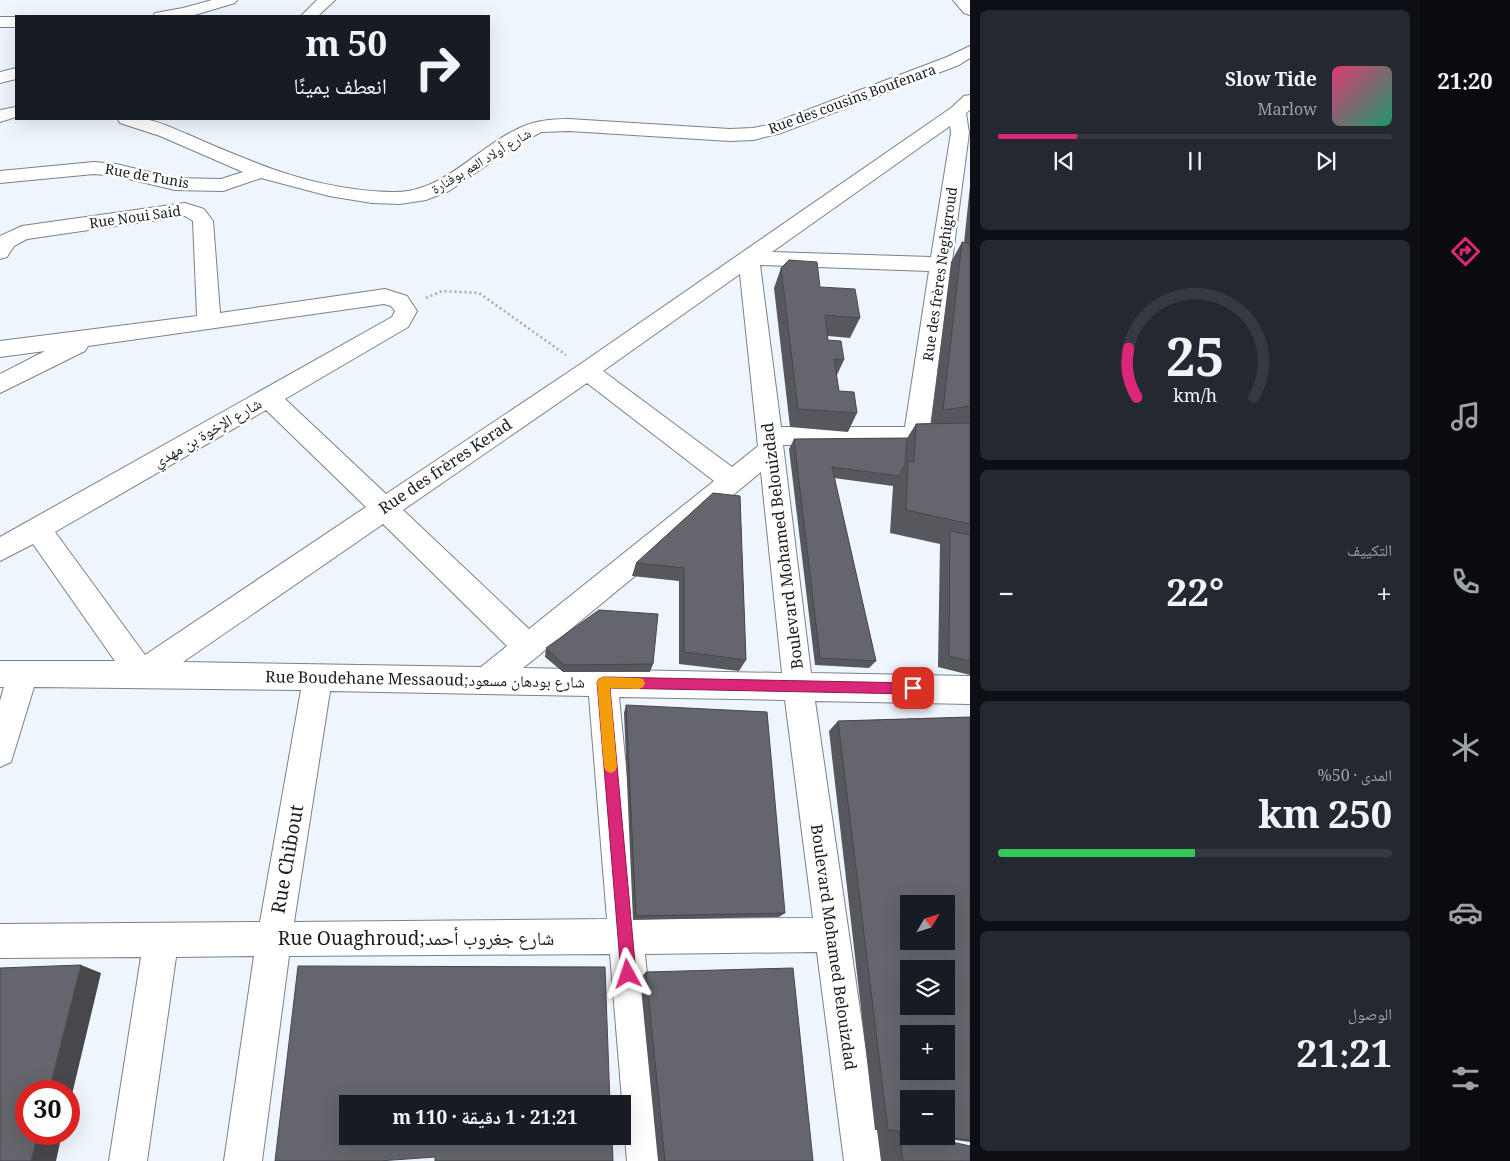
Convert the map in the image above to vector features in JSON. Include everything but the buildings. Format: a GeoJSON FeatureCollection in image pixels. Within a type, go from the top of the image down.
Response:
{"type":"FeatureCollection","features":[{"type":"Feature","properties":{"kind":"street"},"geometry":{"type":"LineString","coordinates":[[166,15],[229,0]]}},
{"type":"Feature","properties":{"kind":"street"},"geometry":{"type":"LineString","coordinates":[[311,15],[327,0]]}},
{"type":"Feature","properties":{"kind":"street"},"geometry":{"type":"LineString","coordinates":[[961,0],[970,10]]}},
{"type":"Feature","properties":{"kind":"street"},"geometry":{"type":"LineString","coordinates":[[0,22],[15,22]]}},
{"type":"Feature","properties":{"kind":"street","name":"Rue des cousins Boufenara"},"geometry":{"type":"LineString","coordinates":[[730,135],[753,134],[774,129],[953,61],[970,51]]}},
{"type":"Feature","properties":{"kind":"street"},"geometry":{"type":"LineString","coordinates":[[0,78],[15,73]]}},
{"type":"Feature","properties":{"kind":"street"},"geometry":{"type":"LineString","coordinates":[[749,258],[964,106]]}},
{"type":"Feature","properties":{"kind":"street","name":"Rue des frères Neghigroud"},"geometry":{"type":"LineString","coordinates":[[916,436],[964,106]]}},
{"type":"Feature","properties":{"kind":"street"},"geometry":{"type":"LineString","coordinates":[[0,116],[15,112]]}},
{"type":"Feature","properties":{"kind":"street","name":"شارع أولاد العم بوفنارة"},"geometry":{"type":"LineString","coordinates":[[130,120],[178,136],[261,172],[291,182],[332,191],[387,199],[410,198],[430,193],[456,179],[516,137],[532,129],[547,126],[569,125],[730,135]]}},
{"type":"Feature","properties":{"kind":"street","name":"Rue de Tunis"},"geometry":{"type":"LineString","coordinates":[[0,177],[94,168],[116,170],[175,184],[223,185],[261,172]]}},
{"type":"Feature","properties":{"kind":"street","name":"Rue Noui Said"},"geometry":{"type":"LineString","coordinates":[[0,252],[7,241],[22,233],[182,209],[192,211],[200,215],[203,221],[209,322]]}},
{"type":"Feature","properties":{"kind":"street"},"geometry":{"type":"LineString","coordinates":[[749,258],[941,264]]}},
{"type":"Feature","properties":{"kind":"street","name":"Rue des frères Kerad"},"geometry":{"type":"LineString","coordinates":[[141,674],[587,371],[749,258]]}},
{"type":"Feature","properties":{"kind":"street","name":"Boulevard Mohamed Belouizdad"},"geometry":{"type":"LineString","coordinates":[[749,258],[798,686],[863,1161]]}},
{"type":"Feature","properties":{"kind":"street"},"geometry":{"type":"LineString","coordinates":[[0,349],[209,322],[385,296],[395,298],[405,307]]}},
{"type":"Feature","properties":{"kind":"street","name":"شارع الإخوة بن مهدي"},"geometry":{"type":"LineString","coordinates":[[0,550],[400,322],[405,315],[405,307]]}},
{"type":"Feature","properties":{"kind":"street"},"geometry":{"type":"LineString","coordinates":[[0,384],[94,337]]}},
{"type":"Feature","properties":{"kind":"street"},"geometry":{"type":"LineString","coordinates":[[587,371],[732,481]]}},
{"type":"Feature","properties":{"kind":"street"},"geometry":{"type":"LineString","coordinates":[[268,397],[528,647]]}},
{"type":"Feature","properties":{"kind":"street"},"geometry":{"type":"LineString","coordinates":[[487,680],[732,481],[770,443],[970,434]]}},
{"type":"Feature","properties":{"kind":"street"},"geometry":{"type":"LineString","coordinates":[[37,528],[141,674]]}},
{"type":"Feature","properties":{"kind":"street","name":"Rue Boudehane Messaoud;شارع بودهان مسعود"},"geometry":{"type":"LineString","coordinates":[[8,678],[141,674],[970,690]]}},
{"type":"Feature","properties":{"kind":"street","name":"Rue Chibout"},"geometry":{"type":"LineString","coordinates":[[243,1161],[274,938],[318,677]]}},
{"type":"Feature","properties":{"kind":"street"},"geometry":{"type":"LineString","coordinates":[[0,752],[8,678]]}},
{"type":"Feature","properties":{"kind":"street"},"geometry":{"type":"LineString","coordinates":[[604,682],[646,1161]]}},
{"type":"Feature","properties":{"kind":"street","name":"Rue Ouaghroud;شارع جغروب أحمد"},"geometry":{"type":"LineString","coordinates":[[0,941],[831,935]]}},
{"type":"Feature","properties":{"kind":"street"},"geometry":{"type":"LineString","coordinates":[[128,1161],[161,940]]}},
{"type":"Feature","properties":{"kind":"path"},"geometry":{"type":"LineString","coordinates":[[405,307],[442,291],[479,293],[587,371]]}},
{"type":"Feature","properties":{"kind":"slow traffic"},"geometry":{"type":"LineString","coordinates":[[611,767],[604,682],[639,683]]}},
{"type":"Feature","properties":{"kind":"route"},"geometry":{"type":"LineString","coordinates":[[628,974],[604,682],[913,688]]}}]}
